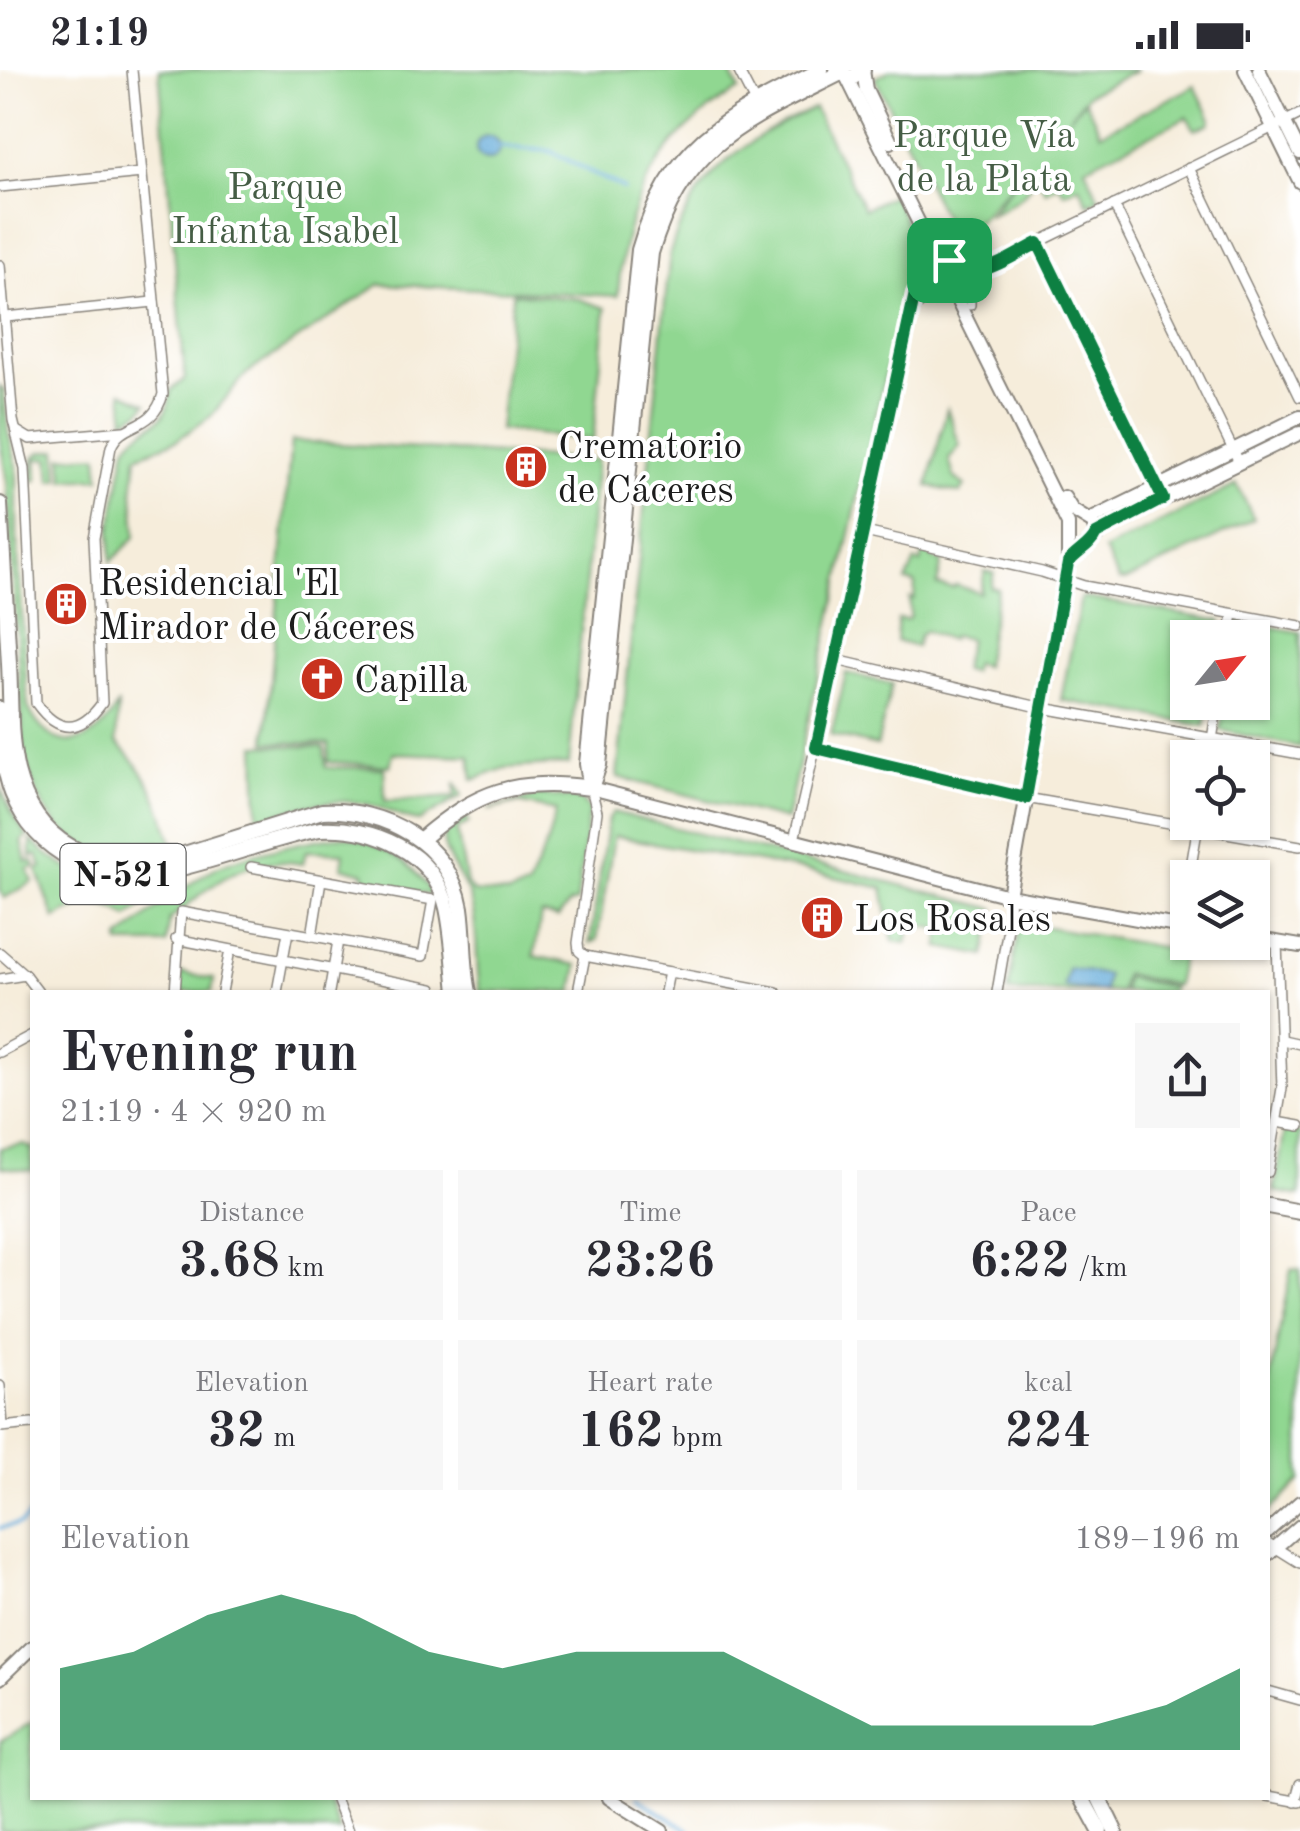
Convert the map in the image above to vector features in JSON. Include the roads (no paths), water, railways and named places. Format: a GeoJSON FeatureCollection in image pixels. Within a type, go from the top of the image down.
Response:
{"type":"FeatureCollection","features":[{"type":"Feature","properties":{"kind":"main road"},"geometry":{"type":"LineString","coordinates":[[591,788],[587,764],[639,250],[662,192],[691,149],[713,129],[755,103],[821,70]]}},
{"type":"Feature","properties":{"kind":"main road"},"geometry":{"type":"LineString","coordinates":[[591,788],[599,765],[650,253],[658,227],[686,176],[722,138],[841,74],[856,76],[863,70]]}},
{"type":"Feature","properties":{"kind":"main road"},"geometry":{"type":"LineString","coordinates":[[863,70],[866,90],[960,275],[968,308],[1068,505],[1096,534]]}},
{"type":"Feature","properties":{"kind":"main road"},"geometry":{"type":"LineString","coordinates":[[1245,70],[1300,152]]}},
{"type":"Feature","properties":{"kind":"main road"},"geometry":{"type":"LineString","coordinates":[[1260,70],[1300,182]]}},
{"type":"Feature","properties":{"kind":"main road"},"geometry":{"type":"LineString","coordinates":[[841,74],[925,229],[960,275]]}},
{"type":"Feature","properties":{"kind":"main road"},"geometry":{"type":"LineString","coordinates":[[968,308],[1079,520]]}},
{"type":"Feature","properties":{"kind":"main road"},"geometry":{"type":"LineString","coordinates":[[1068,563],[1096,534],[1160,493],[1236,456],[1300,418]]}},
{"type":"Feature","properties":{"kind":"main road"},"geometry":{"type":"LineString","coordinates":[[1236,456],[1300,433]]}},
{"type":"Feature","properties":{"kind":"main road"},"geometry":{"type":"LineString","coordinates":[[1009,896],[1068,563],[1068,540],[1079,520],[1160,493]]}},
{"type":"Feature","properties":{"kind":"main road","name":"N-521"},"geometry":{"type":"LineString","coordinates":[[0,504],[17,772],[41,822],[62,843],[112,864],[140,864],[214,846],[322,812],[346,810],[396,825],[420,840],[455,890],[469,990]]}},
{"type":"Feature","properties":{"kind":"main road"},"geometry":{"type":"LineString","coordinates":[[1068,540],[1083,546]]}},
{"type":"Feature","properties":{"kind":"main road","name":"N-521"},"geometry":{"type":"LineString","coordinates":[[0,710],[3,756],[20,809],[35,832],[53,849],[100,872],[161,873],[286,836],[347,827],[372,832],[397,844],[433,878],[458,990]]}},
{"type":"Feature","properties":{"kind":"main road"},"geometry":{"type":"LineString","coordinates":[[347,827],[377,828],[405,842],[420,840],[450,817],[496,791],[545,782],[591,788],[1009,896],[1170,925]]}},
{"type":"Feature","properties":{"kind":"main road"},"geometry":{"type":"LineString","coordinates":[[420,840],[422,854],[439,874],[440,902]]}},
{"type":"Feature","properties":{"kind":"main road"},"geometry":{"type":"LineString","coordinates":[[1270,941],[1300,946]]}},
{"type":"Feature","properties":{"kind":"main road"},"geometry":{"type":"LineString","coordinates":[[1270,1206],[1300,1212]]}},
{"type":"Feature","properties":{"kind":"main road"},"geometry":{"type":"LineString","coordinates":[[1270,1214],[1300,1220]]}},
{"type":"Feature","properties":{"kind":"main road"},"geometry":{"type":"LineString","coordinates":[[1270,1530],[1300,1502]]}},
{"type":"Feature","properties":{"kind":"main road"},"geometry":{"type":"LineString","coordinates":[[1270,1551],[1295,1530]]}},
{"type":"Feature","properties":{"kind":"main road"},"geometry":{"type":"LineString","coordinates":[[0,1678],[30,1649]]}},
{"type":"Feature","properties":{"kind":"main road"},"geometry":{"type":"LineString","coordinates":[[612,1800],[662,1831]]}},
{"type":"Feature","properties":{"kind":"main road"},"geometry":{"type":"LineString","coordinates":[[1083,1800],[1100,1831]]}},
{"type":"Feature","properties":{"kind":"main road"},"geometry":{"type":"LineString","coordinates":[[1100,1800],[1115,1831]]}},
{"type":"Feature","properties":{"kind":"street"},"geometry":{"type":"LineString","coordinates":[[15,429],[30,439],[123,431],[144,423],[160,403],[132,70]]}},
{"type":"Feature","properties":{"kind":"street"},"geometry":{"type":"LineString","coordinates":[[738,70],[755,103]]}},
{"type":"Feature","properties":{"kind":"street"},"geometry":{"type":"LineString","coordinates":[[912,310],[960,275],[1038,243],[1300,114]]}},
{"type":"Feature","properties":{"kind":"street"},"geometry":{"type":"LineString","coordinates":[[1189,168],[1300,396]]}},
{"type":"Feature","properties":{"kind":"street"},"geometry":{"type":"LineString","coordinates":[[0,187],[142,173]]}},
{"type":"Feature","properties":{"kind":"street"},"geometry":{"type":"LineString","coordinates":[[1114,205],[1236,456]]}},
{"type":"Feature","properties":{"kind":"street"},"geometry":{"type":"LineString","coordinates":[[794,840],[865,532],[926,246],[925,229]]}},
{"type":"Feature","properties":{"kind":"street"},"geometry":{"type":"LineString","coordinates":[[1038,243],[1160,493]]}},
{"type":"Feature","properties":{"kind":"street"},"geometry":{"type":"LineString","coordinates":[[0,265],[15,429],[24,470],[36,702],[56,724],[73,728],[91,719],[102,704],[94,538],[111,447],[123,431]]}},
{"type":"Feature","properties":{"kind":"street"},"geometry":{"type":"LineString","coordinates":[[915,293],[930,279],[960,275]]}},
{"type":"Feature","properties":{"kind":"street"},"geometry":{"type":"LineString","coordinates":[[930,296],[950,298],[968,308]]}},
{"type":"Feature","properties":{"kind":"street"},"geometry":{"type":"LineString","coordinates":[[6,317],[154,302]]}},
{"type":"Feature","properties":{"kind":"street"},"geometry":{"type":"LineString","coordinates":[[0,352],[6,341]]}},
{"type":"Feature","properties":{"kind":"street"},"geometry":{"type":"LineString","coordinates":[[0,379],[10,386]]}},
{"type":"Feature","properties":{"kind":"street"},"geometry":{"type":"LineString","coordinates":[[865,532],[1065,580],[1300,626]]}},
{"type":"Feature","properties":{"kind":"street"},"geometry":{"type":"LineString","coordinates":[[1232,620],[1233,614]]}},
{"type":"Feature","properties":{"kind":"street"},"geometry":{"type":"LineString","coordinates":[[836,660],[1043,708],[1300,754]]}},
{"type":"Feature","properties":{"kind":"street"},"geometry":{"type":"LineString","coordinates":[[1212,738],[1215,720]]}},
{"type":"Feature","properties":{"kind":"street"},"geometry":{"type":"LineString","coordinates":[[816,748],[1026,798],[1170,821]]}},
{"type":"Feature","properties":{"kind":"street"},"geometry":{"type":"LineString","coordinates":[[591,788],[597,812],[579,951],[585,956],[765,990]]}},
{"type":"Feature","properties":{"kind":"street"},"geometry":{"type":"LineString","coordinates":[[1270,840],[1300,846]]}},
{"type":"Feature","properties":{"kind":"street"},"geometry":{"type":"LineString","coordinates":[[175,990],[180,912],[423,956],[440,902],[250,867]]}},
{"type":"Feature","properties":{"kind":"street"},"geometry":{"type":"LineString","coordinates":[[312,936],[321,880]]}},
{"type":"Feature","properties":{"kind":"street"},"geometry":{"type":"LineString","coordinates":[[997,990],[1010,916],[1009,896]]}},
{"type":"Feature","properties":{"kind":"street"},"geometry":{"type":"LineString","coordinates":[[277,990],[288,932]]}},
{"type":"Feature","properties":{"kind":"street"},"geometry":{"type":"LineString","coordinates":[[176,939],[428,990]]}},
{"type":"Feature","properties":{"kind":"street"},"geometry":{"type":"LineString","coordinates":[[329,990],[338,941]]}},
{"type":"Feature","properties":{"kind":"street"},"geometry":{"type":"LineString","coordinates":[[1270,1160],[1282,1088],[1277,942]]}},
{"type":"Feature","properties":{"kind":"street"},"geometry":{"type":"LineString","coordinates":[[222,990],[230,950]]}},
{"type":"Feature","properties":{"kind":"street"},"geometry":{"type":"LineString","coordinates":[[0,953],[25,974],[37,990]]}},
{"type":"Feature","properties":{"kind":"street"},"geometry":{"type":"LineString","coordinates":[[578,990],[585,956]]}},
{"type":"Feature","properties":{"kind":"street"},"geometry":{"type":"LineString","coordinates":[[666,990],[670,972]]}},
{"type":"Feature","properties":{"kind":"street"},"geometry":{"type":"LineString","coordinates":[[0,978],[25,974]]}},
{"type":"Feature","properties":{"kind":"street"},"geometry":{"type":"LineString","coordinates":[[382,990],[384,980]]}},
{"type":"Feature","properties":{"kind":"street"},"geometry":{"type":"LineString","coordinates":[[0,1052],[30,1036]]}},
{"type":"Feature","properties":{"kind":"street"},"geometry":{"type":"LineString","coordinates":[[1282,1040],[1300,1044]]}},
{"type":"Feature","properties":{"kind":"street"},"geometry":{"type":"LineString","coordinates":[[1276,1122],[1300,1126]]}},
{"type":"Feature","properties":{"kind":"street"},"geometry":{"type":"LineString","coordinates":[[0,1386],[2,1427],[30,1424]]}},
{"type":"Feature","properties":{"kind":"street"},"geometry":{"type":"LineString","coordinates":[[1295,1530],[1290,1542],[1295,1560]]}},
{"type":"Feature","properties":{"kind":"street"},"geometry":{"type":"LineString","coordinates":[[1270,1552],[1295,1560]]}},
{"type":"Feature","properties":{"kind":"street"},"geometry":{"type":"LineString","coordinates":[[1270,1692],[1300,1700]]}},
{"type":"Feature","properties":{"kind":"street"},"geometry":{"type":"LineString","coordinates":[[1270,1796],[1298,1802],[1300,1784]]}},
{"type":"Feature","properties":{"kind":"street"},"geometry":{"type":"LineString","coordinates":[[336,1800],[348,1831]]}},
{"type":"Feature","properties":{"kind":"water"},"geometry":{"type":"Polygon","coordinates":[[[488,136],[500,148],[488,160],[476,148],[488,136]]]}},
{"type":"Feature","properties":{"kind":"water"},"geometry":{"type":"Polygon","coordinates":[[[1068,968],[1107,975],[1104,990],[1064,987],[1068,968]]]}},
{"type":"Feature","properties":{"kind":"waterway"},"geometry":{"type":"LineString","coordinates":[[500,147],[550,151],[624,189]]}},
{"type":"Feature","properties":{"kind":"waterway"},"geometry":{"type":"LineString","coordinates":[[0,1528],[20,1524],[30,1515]]}},
{"type":"Feature","properties":{"kind":"waterway"},"geometry":{"type":"LineString","coordinates":[[640,1800],[690,1831]]}},
{"type":"Feature","properties":{"kind":"place","name":"Crematorio de Cáceres"},"geometry":{"type":"Point","coordinates":[526,467]}},
{"type":"Feature","properties":{"kind":"place","name":"Residencial 'El Mirador de Cáceres"},"geometry":{"type":"Point","coordinates":[66,604]}},
{"type":"Feature","properties":{"kind":"place","name":"Capilla"},"geometry":{"type":"Point","coordinates":[322,679]}},
{"type":"Feature","properties":{"kind":"place","name":"Los Rosales"},"geometry":{"type":"Point","coordinates":[822,918]}},
{"type":"Feature","properties":{"kind":"park label","name":"Parque Vía de la Plata"},"geometry":{"type":"Point","coordinates":[984,156]}},
{"type":"Feature","properties":{"kind":"park label","name":"Parque Infanta Isabel"},"geometry":{"type":"Point","coordinates":[285,208]}}]}
